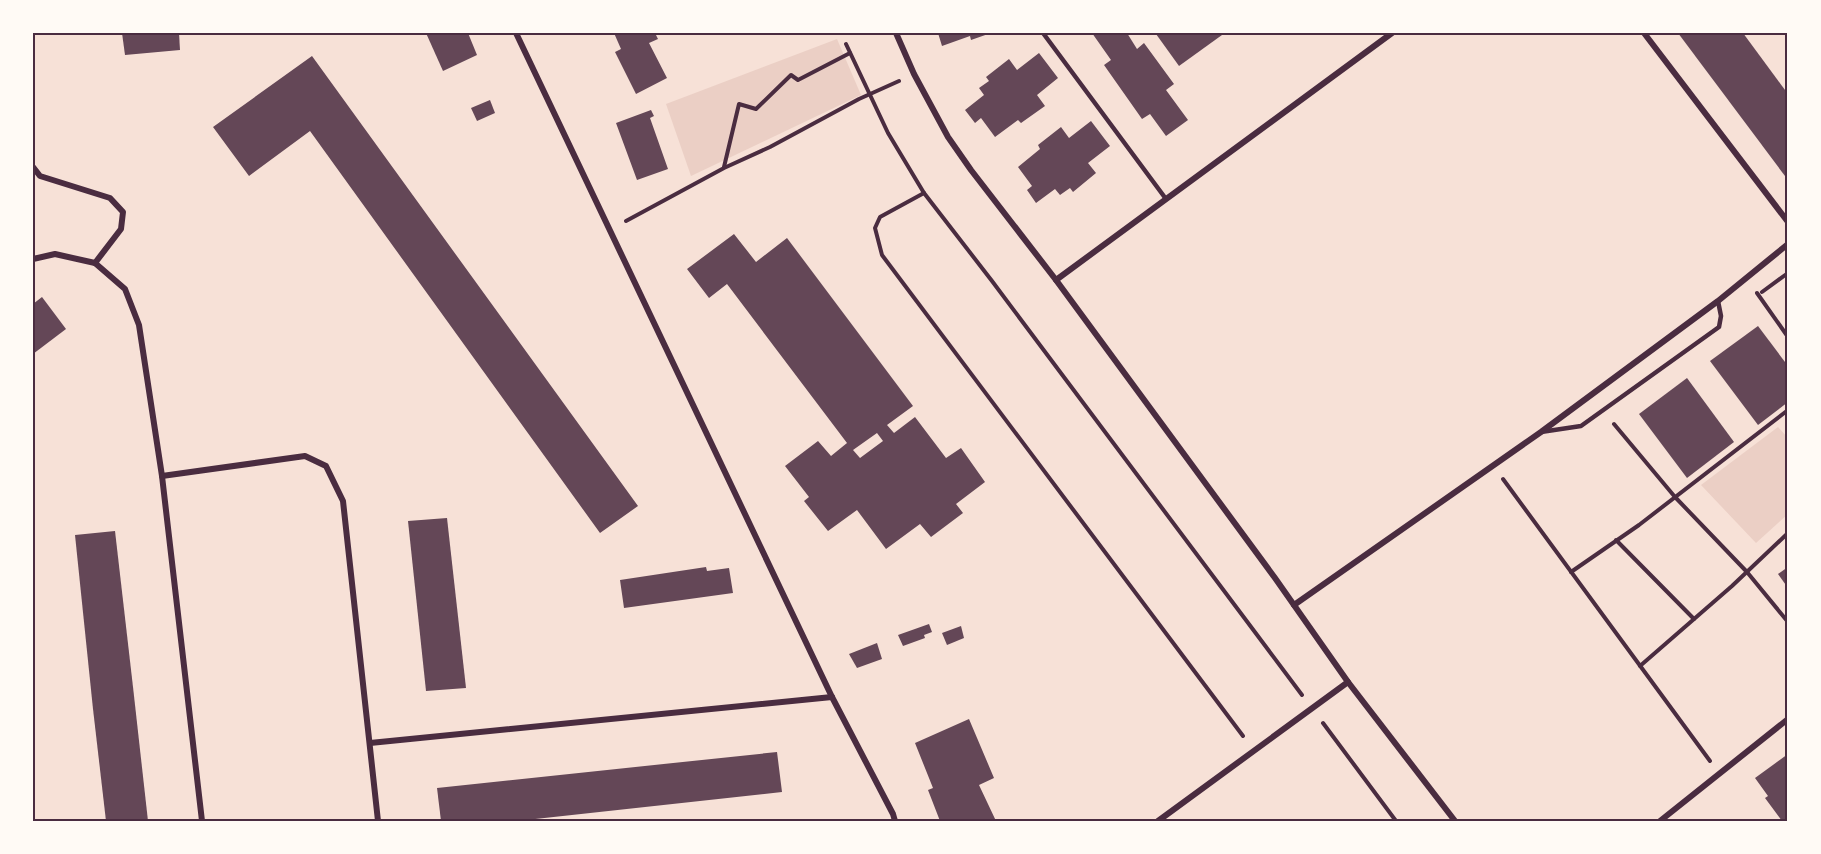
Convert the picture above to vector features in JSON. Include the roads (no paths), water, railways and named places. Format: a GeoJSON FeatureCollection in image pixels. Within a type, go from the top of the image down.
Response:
{"type":"FeatureCollection","features":[{"type":"Feature","properties":{"kind":"street"},"geometry":{"type":"LineString","coordinates":[[516,33],[832,698],[895,821]]}},
{"type":"Feature","properties":{"kind":"street"},"geometry":{"type":"LineString","coordinates":[[896,33],[914,74],[948,137],[1056,280],[1348,682],[1455,821]]}},
{"type":"Feature","properties":{"kind":"street"},"geometry":{"type":"LineString","coordinates":[[1056,280],[1392,33]]}},
{"type":"Feature","properties":{"kind":"street"},"geometry":{"type":"LineString","coordinates":[[1644,33],[1788,222]]}},
{"type":"Feature","properties":{"kind":"street"},"geometry":{"type":"LineString","coordinates":[[33,167],[40,176],[110,198],[123,212],[121,229],[94,263]]}},
{"type":"Feature","properties":{"kind":"street"},"geometry":{"type":"LineString","coordinates":[[1294,605],[1541,432],[1719,301],[1788,244]]}},
{"type":"Feature","properties":{"kind":"street"},"geometry":{"type":"LineString","coordinates":[[33,259],[55,254],[94,263],[125,289],[139,325],[162,476],[202,821]]}},
{"type":"Feature","properties":{"kind":"street"},"geometry":{"type":"LineString","coordinates":[[162,476],[305,456],[326,466],[343,501],[378,821]]}},
{"type":"Feature","properties":{"kind":"street"},"geometry":{"type":"LineString","coordinates":[[1158,821],[1348,682]]}},
{"type":"Feature","properties":{"kind":"street"},"geometry":{"type":"LineString","coordinates":[[370,744],[832,698]]}},
{"type":"Feature","properties":{"kind":"street"},"geometry":{"type":"LineString","coordinates":[[1660,821],[1788,719]]}},
{"type":"Feature","properties":{"kind":"lane"},"geometry":{"type":"LineString","coordinates":[[1043,33],[1166,199]]}},
{"type":"Feature","properties":{"kind":"lane"},"geometry":{"type":"LineString","coordinates":[[1541,432],[1581,426],[1719,327],[1721,316],[1719,301]]}}]}
